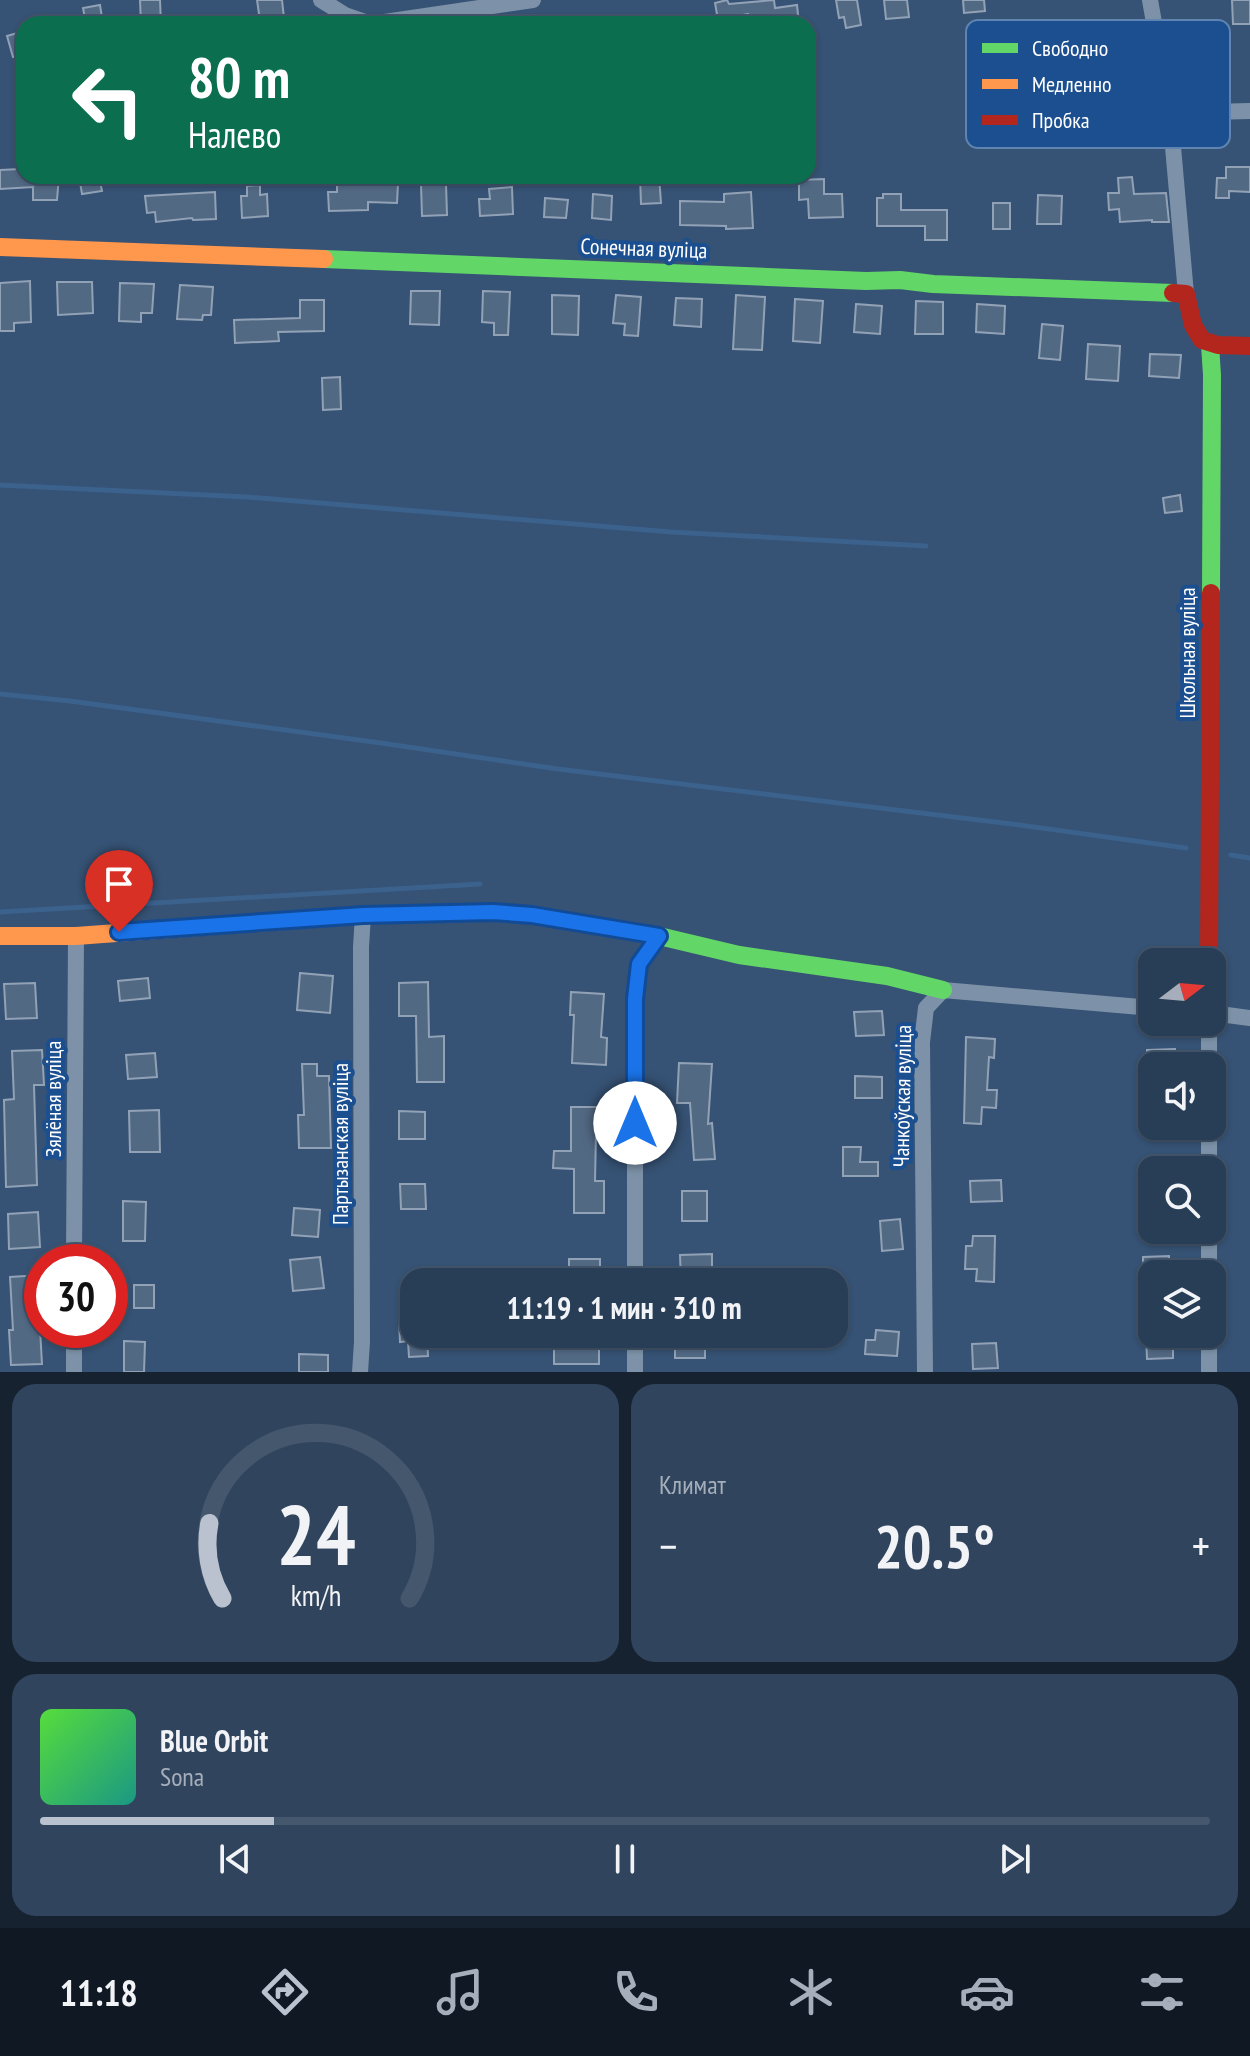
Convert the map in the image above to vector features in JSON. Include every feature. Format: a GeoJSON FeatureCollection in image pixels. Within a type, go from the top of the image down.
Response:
{"type":"FeatureCollection","features":[{"type":"Feature","properties":{"kind":"street"},"geometry":{"type":"LineString","coordinates":[[321,0],[348,16]]}},
{"type":"Feature","properties":{"kind":"street"},"geometry":{"type":"LineString","coordinates":[[425,16],[533,0]]}},
{"type":"Feature","properties":{"kind":"street"},"geometry":{"type":"LineString","coordinates":[[1150,0],[1154,20]]}},
{"type":"Feature","properties":{"kind":"street"},"geometry":{"type":"LineString","coordinates":[[1230,112],[1250,111]]}},
{"type":"Feature","properties":{"kind":"street"},"geometry":{"type":"LineString","coordinates":[[1173,148],[1186,294],[1193,331],[1200,340],[1210,345],[1250,346]]}},
{"type":"Feature","properties":{"kind":"street","name":"Сонечная вуліца"},"geometry":{"type":"LineString","coordinates":[[0,247],[900,280],[1186,294]]}},
{"type":"Feature","properties":{"kind":"street","name":"Школьная вуліца"},"geometry":{"type":"LineString","coordinates":[[1209,948],[1210,345]]}},
{"type":"Feature","properties":{"kind":"street"},"geometry":{"type":"LineString","coordinates":[[0,936],[76,936],[363,915],[493,912],[532,915],[659,936],[739,955],[887,976],[943,990],[1138,1007]]}},
{"type":"Feature","properties":{"kind":"street","name":"Партызанская вуліца"},"geometry":{"type":"LineString","coordinates":[[360,1372],[363,915]]}},
{"type":"Feature","properties":{"kind":"street","name":"Зялёная вуліца"},"geometry":{"type":"LineString","coordinates":[[74,1244],[76,936]]}},
{"type":"Feature","properties":{"kind":"street"},"geometry":{"type":"LineString","coordinates":[[635,1268],[635,999],[639,964],[659,936]]}},
{"type":"Feature","properties":{"kind":"street","name":"Чанкоўская вуліца"},"geometry":{"type":"LineString","coordinates":[[925,1372],[922,1042],[926,1008],[943,990]]}},
{"type":"Feature","properties":{"kind":"street"},"geometry":{"type":"LineString","coordinates":[[1226,1015],[1250,1018]]}},
{"type":"Feature","properties":{"kind":"street"},"geometry":{"type":"LineString","coordinates":[[74,1348],[74,1372]]}},
{"type":"Feature","properties":{"kind":"street"},"geometry":{"type":"LineString","coordinates":[[635,1348],[635,1372]]}},
{"type":"Feature","properties":{"kind":"street"},"geometry":{"type":"LineString","coordinates":[[1209,1348],[1209,1372]]}},
{"type":"Feature","properties":{"kind":"building"},"geometry":{"type":"Polygon","coordinates":[[[140,0],[160,0],[161,16],[141,16],[140,0]]]}},
{"type":"Feature","properties":{"kind":"building"},"geometry":{"type":"Polygon","coordinates":[[[257,0],[282,0],[284,16],[259,16],[257,0]]]}},
{"type":"Feature","properties":{"kind":"building"},"geometry":{"type":"Polygon","coordinates":[[[774,0],[775,8],[797,5],[798,16],[717,16],[715,3],[774,0]]]}},
{"type":"Feature","properties":{"kind":"building"},"geometry":{"type":"Polygon","coordinates":[[[836,0],[857,0],[861,25],[846,28],[844,17],[839,18],[836,0]]]}},
{"type":"Feature","properties":{"kind":"building"},"geometry":{"type":"Polygon","coordinates":[[[884,0],[907,0],[909,17],[886,19],[884,0]]]}},
{"type":"Feature","properties":{"kind":"building"},"geometry":{"type":"Polygon","coordinates":[[[963,0],[984,0],[985,11],[964,13],[963,0]]]}},
{"type":"Feature","properties":{"kind":"building"},"geometry":{"type":"Polygon","coordinates":[[[1232,0],[1250,0],[1250,24],[1233,24],[1232,0]]]}},
{"type":"Feature","properties":{"kind":"building"},"geometry":{"type":"Polygon","coordinates":[[[100,5],[102,16],[84,16],[83,8],[100,5]]]}},
{"type":"Feature","properties":{"kind":"building"},"geometry":{"type":"Polygon","coordinates":[[[16,33],[16,56],[13,57],[7,36],[16,33]]]}},
{"type":"Feature","properties":{"kind":"building"},"geometry":{"type":"Polygon","coordinates":[[[1226,167],[1250,167],[1250,192],[1229,191],[1229,198],[1216,198],[1217,178],[1226,178],[1226,167]]]}},
{"type":"Feature","properties":{"kind":"building"},"geometry":{"type":"Polygon","coordinates":[[[16,169],[16,184],[58,184],[57,200],[33,200],[33,187],[0,189],[0,170],[16,169]]]}},
{"type":"Feature","properties":{"kind":"building"},"geometry":{"type":"Polygon","coordinates":[[[1132,177],[1134,194],[1166,193],[1169,222],[1120,222],[1119,209],[1109,210],[1108,193],[1119,193],[1118,178],[1132,177]]]}},
{"type":"Feature","properties":{"kind":"building"},"geometry":{"type":"Polygon","coordinates":[[[816,179],[824,179],[824,194],[842,194],[843,217],[809,218],[808,199],[799,200],[799,184],[816,184],[816,179]]]}},
{"type":"Feature","properties":{"kind":"building"},"geometry":{"type":"Polygon","coordinates":[[[80,184],[101,184],[102,191],[82,194],[80,184]]]}},
{"type":"Feature","properties":{"kind":"building"},"geometry":{"type":"Polygon","coordinates":[[[337,184],[398,184],[397,203],[368,202],[368,210],[329,211],[328,192],[337,192],[337,184]]]}},
{"type":"Feature","properties":{"kind":"building"},"geometry":{"type":"Polygon","coordinates":[[[421,184],[446,184],[447,215],[422,216],[421,184]]]}},
{"type":"Feature","properties":{"kind":"building"},"geometry":{"type":"Polygon","coordinates":[[[640,184],[660,184],[661,203],[641,204],[640,184]]]}},
{"type":"Feature","properties":{"kind":"building"},"geometry":{"type":"Polygon","coordinates":[[[260,185],[260,195],[267,194],[268,216],[242,218],[241,196],[247,196],[247,186],[260,185]]]}},
{"type":"Feature","properties":{"kind":"building"},"geometry":{"type":"Polygon","coordinates":[[[512,187],[513,214],[480,216],[479,199],[490,199],[489,189],[512,187]]]}},
{"type":"Feature","properties":{"kind":"building"},"geometry":{"type":"Polygon","coordinates":[[[215,192],[216,219],[156,222],[155,212],[147,213],[145,196],[215,192]]]}},
{"type":"Feature","properties":{"kind":"building"},"geometry":{"type":"Polygon","coordinates":[[[751,192],[753,228],[680,225],[680,201],[724,202],[724,194],[751,192]]]}},
{"type":"Feature","properties":{"kind":"building"},"geometry":{"type":"Polygon","coordinates":[[[593,194],[612,196],[611,220],[592,218],[593,194]]]}},
{"type":"Feature","properties":{"kind":"building"},"geometry":{"type":"Polygon","coordinates":[[[883,194],[901,194],[901,210],[947,210],[947,240],[925,240],[925,226],[877,226],[877,198],[883,198],[883,194]]]}},
{"type":"Feature","properties":{"kind":"building"},"geometry":{"type":"Polygon","coordinates":[[[1038,195],[1062,196],[1061,224],[1037,224],[1038,195]]]}},
{"type":"Feature","properties":{"kind":"building"},"geometry":{"type":"Polygon","coordinates":[[[545,198],[568,200],[566,218],[544,217],[545,198]]]}},
{"type":"Feature","properties":{"kind":"building"},"geometry":{"type":"Polygon","coordinates":[[[993,203],[1010,203],[1010,229],[993,229],[993,203]]]}},
{"type":"Feature","properties":{"kind":"building"},"geometry":{"type":"Polygon","coordinates":[[[30,281],[31,322],[14,323],[14,331],[0,331],[0,283],[30,281]]]}},
{"type":"Feature","properties":{"kind":"building"},"geometry":{"type":"Polygon","coordinates":[[[57,282],[92,282],[93,313],[58,315],[57,282]]]}},
{"type":"Feature","properties":{"kind":"building"},"geometry":{"type":"Polygon","coordinates":[[[120,283],[154,284],[152,313],[141,313],[141,322],[119,321],[120,283]]]}},
{"type":"Feature","properties":{"kind":"building"},"geometry":{"type":"Polygon","coordinates":[[[180,285],[213,287],[211,315],[203,315],[202,320],[177,319],[180,285]]]}},
{"type":"Feature","properties":{"kind":"building"},"geometry":{"type":"Polygon","coordinates":[[[411,291],[440,291],[439,325],[410,324],[411,291]]]}},
{"type":"Feature","properties":{"kind":"building"},"geometry":{"type":"Polygon","coordinates":[[[483,291],[510,292],[508,335],[494,335],[494,323],[482,322],[483,291]]]}},
{"type":"Feature","properties":{"kind":"building"},"geometry":{"type":"Polygon","coordinates":[[[552,295],[579,296],[578,335],[552,334],[552,295]]]}},
{"type":"Feature","properties":{"kind":"building"},"geometry":{"type":"Polygon","coordinates":[[[616,295],[641,297],[638,336],[624,335],[625,324],[613,323],[616,295]]]}},
{"type":"Feature","properties":{"kind":"building"},"geometry":{"type":"Polygon","coordinates":[[[736,295],[765,297],[762,350],[733,349],[736,295]]]}},
{"type":"Feature","properties":{"kind":"building"},"geometry":{"type":"Polygon","coordinates":[[[676,298],[702,299],[701,327],[674,325],[676,298]]]}},
{"type":"Feature","properties":{"kind":"building"},"geometry":{"type":"Polygon","coordinates":[[[795,299],[823,301],[820,343],[793,341],[795,299]]]}},
{"type":"Feature","properties":{"kind":"building"},"geometry":{"type":"Polygon","coordinates":[[[300,300],[324,300],[324,331],[278,332],[279,341],[235,343],[234,320],[300,318],[300,300]]]}},
{"type":"Feature","properties":{"kind":"building"},"geometry":{"type":"Polygon","coordinates":[[[916,301],[943,302],[943,334],[915,334],[916,301]]]}},
{"type":"Feature","properties":{"kind":"building"},"geometry":{"type":"Polygon","coordinates":[[[856,304],[882,306],[880,334],[854,332],[856,304]]]}},
{"type":"Feature","properties":{"kind":"building"},"geometry":{"type":"Polygon","coordinates":[[[977,304],[1005,306],[1004,334],[976,332],[977,304]]]}},
{"type":"Feature","properties":{"kind":"building"},"geometry":{"type":"Polygon","coordinates":[[[1042,324],[1063,326],[1060,360],[1039,358],[1042,324]]]}},
{"type":"Feature","properties":{"kind":"building"},"geometry":{"type":"Polygon","coordinates":[[[1088,344],[1120,346],[1118,381],[1086,379],[1088,344]]]}},
{"type":"Feature","properties":{"kind":"building"},"geometry":{"type":"Polygon","coordinates":[[[1150,354],[1181,355],[1179,378],[1149,376],[1150,354]]]}},
{"type":"Feature","properties":{"kind":"building"},"geometry":{"type":"Polygon","coordinates":[[[340,377],[341,409],[323,410],[322,378],[340,377]]]}},
{"type":"Feature","properties":{"kind":"building"},"geometry":{"type":"Polygon","coordinates":[[[1180,495],[1182,511],[1165,513],[1163,498],[1180,495]]]}},
{"type":"Feature","properties":{"kind":"building"},"geometry":{"type":"Polygon","coordinates":[[[300,973],[333,976],[330,1013],[297,1010],[300,973]]]}},
{"type":"Feature","properties":{"kind":"building"},"geometry":{"type":"Polygon","coordinates":[[[148,978],[150,998],[120,1001],[118,981],[148,978]]]}},
{"type":"Feature","properties":{"kind":"building"},"geometry":{"type":"Polygon","coordinates":[[[428,982],[429,1037],[444,1036],[444,1082],[417,1082],[416,1016],[399,1016],[399,983],[428,982]]]}},
{"type":"Feature","properties":{"kind":"building"},"geometry":{"type":"Polygon","coordinates":[[[35,983],[37,1018],[6,1019],[4,984],[35,983]]]}},
{"type":"Feature","properties":{"kind":"building"},"geometry":{"type":"Polygon","coordinates":[[[571,992],[604,994],[601,1037],[607,1038],[606,1065],[572,1063],[574,1015],[570,1015],[571,992]]]}},
{"type":"Feature","properties":{"kind":"building"},"geometry":{"type":"Polygon","coordinates":[[[882,1011],[884,1035],[856,1036],[854,1012],[882,1011]]]}},
{"type":"Feature","properties":{"kind":"building"},"geometry":{"type":"Polygon","coordinates":[[[966,1037],[995,1039],[994,1058],[989,1057],[987,1090],[997,1090],[996,1108],[982,1107],[981,1124],[964,1123],[966,1037]]]}},
{"type":"Feature","properties":{"kind":"building"},"geometry":{"type":"Polygon","coordinates":[[[1175,1049],[1175,1052],[1147,1052],[1175,1049]]]}},
{"type":"Feature","properties":{"kind":"building"},"geometry":{"type":"Polygon","coordinates":[[[42,1050],[44,1085],[34,1085],[37,1185],[6,1187],[4,1100],[14,1099],[12,1051],[42,1050]]]}},
{"type":"Feature","properties":{"kind":"building"},"geometry":{"type":"Polygon","coordinates":[[[155,1053],[157,1077],[128,1079],[126,1055],[155,1053]]]}},
{"type":"Feature","properties":{"kind":"building"},"geometry":{"type":"Polygon","coordinates":[[[679,1063],[712,1064],[708,1124],[712,1123],[715,1159],[694,1160],[690,1103],[677,1103],[679,1063]]]}},
{"type":"Feature","properties":{"kind":"building"},"geometry":{"type":"Polygon","coordinates":[[[302,1064],[317,1064],[317,1076],[329,1076],[331,1148],[299,1148],[298,1115],[304,1115],[302,1064]]]}},
{"type":"Feature","properties":{"kind":"building"},"geometry":{"type":"Polygon","coordinates":[[[855,1076],[882,1077],[882,1098],[855,1098],[855,1076]]]}},
{"type":"Feature","properties":{"kind":"building"},"geometry":{"type":"Polygon","coordinates":[[[571,1107],[599,1107],[600,1133],[596,1133],[595,1181],[604,1181],[604,1213],[574,1213],[574,1169],[553,1168],[554,1151],[571,1151],[571,1107]]]}},
{"type":"Feature","properties":{"kind":"building"},"geometry":{"type":"Polygon","coordinates":[[[159,1110],[160,1152],[130,1152],[129,1111],[159,1110]]]}},
{"type":"Feature","properties":{"kind":"building"},"geometry":{"type":"Polygon","coordinates":[[[399,1111],[425,1112],[425,1139],[399,1139],[399,1111]]]}},
{"type":"Feature","properties":{"kind":"building"},"geometry":{"type":"Polygon","coordinates":[[[843,1147],[861,1147],[860,1162],[878,1162],[878,1176],[843,1176],[843,1147]]]}},
{"type":"Feature","properties":{"kind":"building"},"geometry":{"type":"Polygon","coordinates":[[[1001,1180],[1002,1201],[971,1202],[970,1181],[1001,1180]]]}},
{"type":"Feature","properties":{"kind":"building"},"geometry":{"type":"Polygon","coordinates":[[[400,1184],[425,1184],[426,1209],[401,1209],[400,1184]]]}},
{"type":"Feature","properties":{"kind":"building"},"geometry":{"type":"Polygon","coordinates":[[[682,1191],[707,1191],[707,1221],[682,1221],[682,1191]]]}},
{"type":"Feature","properties":{"kind":"building"},"geometry":{"type":"Polygon","coordinates":[[[123,1201],[146,1202],[145,1241],[123,1241],[123,1201]]]}},
{"type":"Feature","properties":{"kind":"building"},"geometry":{"type":"Polygon","coordinates":[[[294,1208],[320,1210],[318,1237],[292,1235],[294,1208]]]}},
{"type":"Feature","properties":{"kind":"building"},"geometry":{"type":"Polygon","coordinates":[[[38,1212],[40,1244],[24,1244],[24,1248],[9,1249],[8,1214],[38,1212]]]}},
{"type":"Feature","properties":{"kind":"building"},"geometry":{"type":"Polygon","coordinates":[[[900,1219],[903,1249],[882,1251],[880,1221],[900,1219]]]}},
{"type":"Feature","properties":{"kind":"building"},"geometry":{"type":"Polygon","coordinates":[[[973,1236],[995,1236],[994,1282],[976,1281],[977,1269],[965,1269],[966,1246],[972,1246],[973,1236]]]}},
{"type":"Feature","properties":{"kind":"building"},"geometry":{"type":"Polygon","coordinates":[[[712,1254],[712,1268],[680,1268],[680,1255],[712,1254]]]}},
{"type":"Feature","properties":{"kind":"building"},"geometry":{"type":"Polygon","coordinates":[[[1169,1256],[1169,1260],[1143,1260],[1143,1257],[1169,1256]]]}},
{"type":"Feature","properties":{"kind":"building"},"geometry":{"type":"Polygon","coordinates":[[[320,1257],[324,1288],[293,1291],[290,1260],[320,1257]]]}},
{"type":"Feature","properties":{"kind":"building"},"geometry":{"type":"Polygon","coordinates":[[[569,1259],[600,1259],[600,1268],[569,1268],[569,1259]]]}},
{"type":"Feature","properties":{"kind":"building"},"geometry":{"type":"Polygon","coordinates":[[[24,1276],[24,1348],[41,1348],[42,1364],[11,1365],[10,1277],[24,1276]]]}},
{"type":"Feature","properties":{"kind":"building"},"geometry":{"type":"Polygon","coordinates":[[[134,1285],[154,1285],[154,1308],[134,1308],[134,1285]]]}},
{"type":"Feature","properties":{"kind":"building"},"geometry":{"type":"Polygon","coordinates":[[[876,1330],[899,1332],[897,1356],[865,1354],[866,1340],[875,1340],[876,1330]]]}},
{"type":"Feature","properties":{"kind":"building"},"geometry":{"type":"Polygon","coordinates":[[[128,1341],[145,1342],[144,1372],[124,1372],[124,1348],[128,1348],[128,1341]]]}},
{"type":"Feature","properties":{"kind":"building"},"geometry":{"type":"Polygon","coordinates":[[[996,1343],[998,1368],[973,1369],[972,1344],[996,1343]]]}},
{"type":"Feature","properties":{"kind":"building"},"geometry":{"type":"Polygon","coordinates":[[[408,1348],[428,1348],[428,1356],[409,1357],[408,1348]]]}},
{"type":"Feature","properties":{"kind":"building"},"geometry":{"type":"Polygon","coordinates":[[[554,1348],[599,1348],[599,1364],[554,1364],[554,1348]]]}},
{"type":"Feature","properties":{"kind":"building"},"geometry":{"type":"Polygon","coordinates":[[[675,1348],[705,1348],[705,1358],[675,1358],[675,1348]]]}},
{"type":"Feature","properties":{"kind":"building"},"geometry":{"type":"Polygon","coordinates":[[[1147,1348],[1173,1348],[1173,1358],[1147,1359],[1147,1348]]]}},
{"type":"Feature","properties":{"kind":"building"},"geometry":{"type":"Polygon","coordinates":[[[299,1354],[328,1355],[328,1372],[299,1372],[299,1354]]]}},
{"type":"Feature","properties":{"kind":"waterway"},"geometry":{"type":"LineString","coordinates":[[0,485],[247,497],[671,532],[926,546]]}},
{"type":"Feature","properties":{"kind":"waterway"},"geometry":{"type":"LineString","coordinates":[[0,694],[558,769],[1186,848]]}},
{"type":"Feature","properties":{"kind":"waterway"},"geometry":{"type":"LineString","coordinates":[[1231,855],[1250,858]]}},
{"type":"Feature","properties":{"kind":"waterway"},"geometry":{"type":"LineString","coordinates":[[0,912],[480,884]]}},
{"type":"Feature","properties":{"kind":"traffic: fast"},"geometry":{"type":"LineString","coordinates":[[324,259],[1173,293]]}},
{"type":"Feature","properties":{"kind":"traffic: fast"},"geometry":{"type":"LineString","coordinates":[[1210,345],[1211,593]]}},
{"type":"Feature","properties":{"kind":"traffic: fast"},"geometry":{"type":"LineString","coordinates":[[401,914],[493,912],[532,915],[659,936],[739,955],[887,976],[943,990]]}},
{"type":"Feature","properties":{"kind":"traffic: slow"},"geometry":{"type":"LineString","coordinates":[[0,247],[324,259]]}},
{"type":"Feature","properties":{"kind":"traffic: slow"},"geometry":{"type":"LineString","coordinates":[[0,936],[76,936],[401,914]]}},
{"type":"Feature","properties":{"kind":"traffic: jam"},"geometry":{"type":"LineString","coordinates":[[1173,293],[1186,294],[1193,325],[1202,340],[1218,345],[1250,346]]}},
{"type":"Feature","properties":{"kind":"traffic: jam"},"geometry":{"type":"LineString","coordinates":[[1209,948],[1211,593]]}},
{"type":"Feature","properties":{"kind":"route"},"geometry":{"type":"LineString","coordinates":[[119,932],[363,915],[493,912],[532,915],[659,936],[639,964],[635,999],[635,1123]]}}]}
